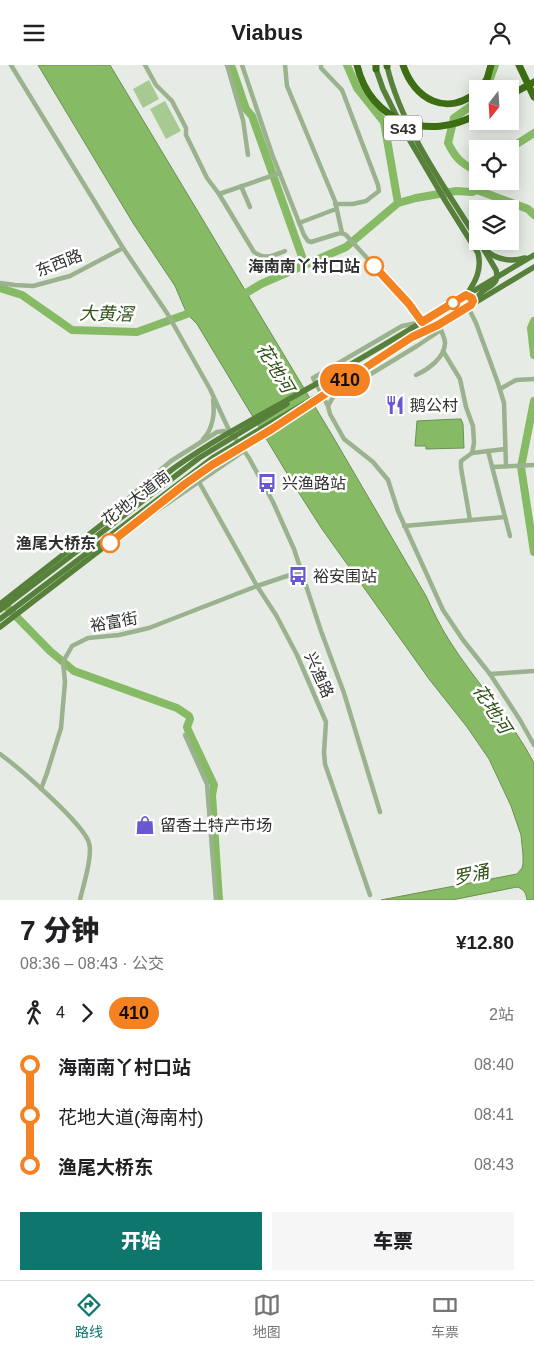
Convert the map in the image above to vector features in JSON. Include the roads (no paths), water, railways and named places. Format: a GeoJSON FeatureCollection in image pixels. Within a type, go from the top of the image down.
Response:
{"type":"FeatureCollection","features":[{"type":"Feature","properties":{"kind":"highway"},"geometry":{"type":"LineString","coordinates":[[357,65],[364,85],[372,98],[386,112],[402,121],[420,126],[441,127],[457,124],[469,118]]}},
{"type":"Feature","properties":{"kind":"highway"},"geometry":{"type":"LineString","coordinates":[[403,65],[413,85],[428,99],[446,103],[469,97]]}},
{"type":"Feature","properties":{"kind":"highway"},"geometry":{"type":"LineString","coordinates":[[486,80],[491,65]]}},
{"type":"Feature","properties":{"kind":"highway"},"geometry":{"type":"LineString","coordinates":[[520,67],[534,97]]}},
{"type":"Feature","properties":{"kind":"highway"},"geometry":{"type":"LineString","coordinates":[[519,90],[534,82]]}},
{"type":"Feature","properties":{"kind":"main road","name":"S43"},"geometry":{"type":"LineString","coordinates":[[387,65],[400,107],[439,184]]}},
{"type":"Feature","properties":{"kind":"main road","name":"S43"},"geometry":{"type":"LineString","coordinates":[[376,67],[392,109],[439,184],[478,253],[480,269],[476,280],[466,295]]}},
{"type":"Feature","properties":{"kind":"main road","name":"S43"},"geometry":{"type":"LineString","coordinates":[[449,201],[469,228]]}},
{"type":"Feature","properties":{"kind":"main road","name":"S43"},"geometry":{"type":"LineString","coordinates":[[484,250],[496,270],[497,277]]}},
{"type":"Feature","properties":{"kind":"main road"},"geometry":{"type":"LineString","coordinates":[[486,250],[490,254],[509,261],[533,255]]}},
{"type":"Feature","properties":{"kind":"main road"},"geometry":{"type":"LineString","coordinates":[[107,521],[174,468],[227,433],[408,331],[533,255]]}},
{"type":"Feature","properties":{"kind":"main road"},"geometry":{"type":"LineString","coordinates":[[119,536],[212,465],[412,337],[440,327],[469,306],[534,267]]}},
{"type":"Feature","properties":{"kind":"main road"},"geometry":{"type":"LineString","coordinates":[[469,306],[482,292],[493,285],[497,277]]}},
{"type":"Feature","properties":{"kind":"main road"},"geometry":{"type":"LineString","coordinates":[[466,295],[473,299],[469,306]]}},
{"type":"Feature","properties":{"kind":"main road","name":"花地大道南"},"geometry":{"type":"LineString","coordinates":[[0,609],[199,459],[325,379]]}},
{"type":"Feature","properties":{"kind":"main road","name":"花地大道南"},"geometry":{"type":"LineString","coordinates":[[1,623],[204,464],[330,389]]}},
{"type":"Feature","properties":{"kind":"main road","name":"花地大道南"},"geometry":{"type":"LineString","coordinates":[[0,604],[107,521]]}},
{"type":"Feature","properties":{"kind":"main road","name":"花地大道南"},"geometry":{"type":"LineString","coordinates":[[1,623],[28,606],[119,536]]}},
{"type":"Feature","properties":{"kind":"street"},"geometry":{"type":"LineString","coordinates":[[11,65],[123,248],[167,313],[210,389],[232,435],[254,465],[279,515],[302,571],[321,631],[344,693],[380,812]]}},
{"type":"Feature","properties":{"kind":"street"},"geometry":{"type":"LineString","coordinates":[[145,65],[156,85],[172,101],[186,128],[186,135],[207,178],[219,194],[254,252],[262,257],[274,256],[285,251]]}},
{"type":"Feature","properties":{"kind":"street"},"geometry":{"type":"LineString","coordinates":[[227,65],[243,120],[248,155]]}},
{"type":"Feature","properties":{"kind":"street"},"geometry":{"type":"LineString","coordinates":[[242,65],[275,174],[304,235],[311,242],[344,234]]}},
{"type":"Feature","properties":{"kind":"street"},"geometry":{"type":"LineString","coordinates":[[285,65],[287,86],[336,207],[344,234],[409,304],[422,322],[402,327],[313,378],[344,439],[373,462],[388,480],[404,526],[443,610],[463,640],[490,674],[534,745]]}},
{"type":"Feature","properties":{"kind":"street"},"geometry":{"type":"LineString","coordinates":[[299,223],[336,207],[366,201],[379,191],[342,90],[321,68],[321,65]]}},
{"type":"Feature","properties":{"kind":"street"},"geometry":{"type":"LineString","coordinates":[[219,194],[275,174]]}},
{"type":"Feature","properties":{"kind":"street"},"geometry":{"type":"LineString","coordinates":[[241,186],[250,207]]}},
{"type":"Feature","properties":{"kind":"street","name":"东西路"},"geometry":{"type":"LineString","coordinates":[[0,283],[33,286],[70,276],[123,248]]}},
{"type":"Feature","properties":{"kind":"street"},"geometry":{"type":"LineString","coordinates":[[469,306],[504,403],[506,466]]}},
{"type":"Feature","properties":{"kind":"street"},"geometry":{"type":"LineString","coordinates":[[328,406],[333,397],[417,346],[440,327],[445,342],[443,351],[432,364],[416,375]]}},
{"type":"Feature","properties":{"kind":"street"},"geometry":{"type":"LineString","coordinates":[[443,351],[460,379],[466,407],[473,426],[474,443],[472,453]]}},
{"type":"Feature","properties":{"kind":"street"},"geometry":{"type":"LineString","coordinates":[[500,389],[516,380],[532,379]]}},
{"type":"Feature","properties":{"kind":"street"},"geometry":{"type":"LineString","coordinates":[[198,444],[206,436],[212,424],[214,404],[210,389]]}},
{"type":"Feature","properties":{"kind":"street","name":"花地大道南"},"geometry":{"type":"LineString","coordinates":[[107,521],[122,504],[171,461],[220,431],[232,435]]}},
{"type":"Feature","properties":{"kind":"street"},"geometry":{"type":"LineString","coordinates":[[470,520],[461,461],[472,453],[505,449]]}},
{"type":"Feature","properties":{"kind":"street","name":"花地大道南"},"geometry":{"type":"LineString","coordinates":[[119,536],[141,523],[244,451]]}},
{"type":"Feature","properties":{"kind":"street"},"geometry":{"type":"LineString","coordinates":[[488,451],[510,536]]}},
{"type":"Feature","properties":{"kind":"street"},"geometry":{"type":"LineString","coordinates":[[492,467],[534,465]]}},
{"type":"Feature","properties":{"kind":"street","name":"兴渔路"},"geometry":{"type":"LineString","coordinates":[[199,482],[298,655],[323,715],[326,725],[325,764],[370,895]]}},
{"type":"Feature","properties":{"kind":"street"},"geometry":{"type":"LineString","coordinates":[[404,526],[505,517]]}},
{"type":"Feature","properties":{"kind":"street","name":"裕富街"},"geometry":{"type":"LineString","coordinates":[[41,789],[61,729],[65,682],[62,662],[72,646],[88,638],[119,635],[149,628],[257,586],[302,571]]}},
{"type":"Feature","properties":{"kind":"street"},"geometry":{"type":"LineString","coordinates":[[490,674],[534,671]]}},
{"type":"Feature","properties":{"kind":"street"},"geometry":{"type":"LineString","coordinates":[[184,735],[207,784],[216,900]]}},
{"type":"Feature","properties":{"kind":"street"},"geometry":{"type":"LineString","coordinates":[[0,754],[41,789],[78,827],[89,843],[88,862],[80,900]]}},
{"type":"Feature","properties":{"kind":"water","name":"花地河"},"geometry":{"type":"Polygon","coordinates":[[[38,65],[110,65],[332,435],[426,596],[446,635],[459,656],[525,746],[534,763],[534,900],[527,900],[524,892],[517,887],[452,900],[381,900],[517,874],[522,868],[523,855],[521,835],[511,806],[489,759],[467,727],[429,679],[322,529],[297,490],[197,324],[187,314],[175,286],[133,223],[38,65]]]}},
{"type":"Feature","properties":{"kind":"water"},"geometry":{"type":"Polygon","coordinates":[[[461,419],[464,448],[426,449],[426,446],[415,446],[417,421],[461,419]]]}},
{"type":"Feature","properties":{"kind":"waterway"},"geometry":{"type":"LineString","coordinates":[[231,65],[246,109],[252,116],[305,265]]}},
{"type":"Feature","properties":{"kind":"waterway"},"geometry":{"type":"LineString","coordinates":[[347,65],[357,88],[384,122],[398,203]]}},
{"type":"Feature","properties":{"kind":"waterway"},"geometry":{"type":"LineString","coordinates":[[489,80],[495,65]]}},
{"type":"Feature","properties":{"kind":"waterway"},"geometry":{"type":"LineString","coordinates":[[469,107],[454,118],[448,143],[459,160],[469,167]]}},
{"type":"Feature","properties":{"kind":"waterway"},"geometry":{"type":"LineString","coordinates":[[519,143],[534,133]]}},
{"type":"Feature","properties":{"kind":"waterway"},"geometry":{"type":"LineString","coordinates":[[238,298],[261,284],[346,247],[398,203],[456,191],[472,192],[477,190],[528,209],[534,215]]}},
{"type":"Feature","properties":{"kind":"waterway","name":"大黄滘"},"geometry":{"type":"LineString","coordinates":[[0,288],[22,295],[72,330],[137,332],[187,314],[196,308]]}},
{"type":"Feature","properties":{"kind":"waterway"},"geometry":{"type":"LineString","coordinates":[[534,321],[531,328],[534,355]]}},
{"type":"Feature","properties":{"kind":"waterway"},"geometry":{"type":"LineString","coordinates":[[534,401],[521,467],[534,552]]}},
{"type":"Feature","properties":{"kind":"waterway"},"geometry":{"type":"LineString","coordinates":[[5,605],[50,651],[74,671],[177,708],[189,716],[188,730],[214,785],[212,795],[219,900]]}},
{"type":"Feature","properties":{"kind":"place","name":"海南南丫村口站"},"geometry":{"type":"Point","coordinates":[374,266]}},
{"type":"Feature","properties":{"kind":"place","name":"鹅公村"},"geometry":{"type":"Point","coordinates":[395,405]}},
{"type":"Feature","properties":{"kind":"place","name":"兴渔路站"},"geometry":{"type":"Point","coordinates":[267,483]}},
{"type":"Feature","properties":{"kind":"place","name":"渔尾大桥东"},"geometry":{"type":"Point","coordinates":[110,543]}},
{"type":"Feature","properties":{"kind":"place","name":"裕安围站"},"geometry":{"type":"Point","coordinates":[298,576]}},
{"type":"Feature","properties":{"kind":"place","name":"留香土特产市场"},"geometry":{"type":"Point","coordinates":[145,825]}},
{"type":"Feature","properties":{"kind":"water label","name":"罗涌"},"geometry":{"type":"Point","coordinates":[471,875]}}]}
